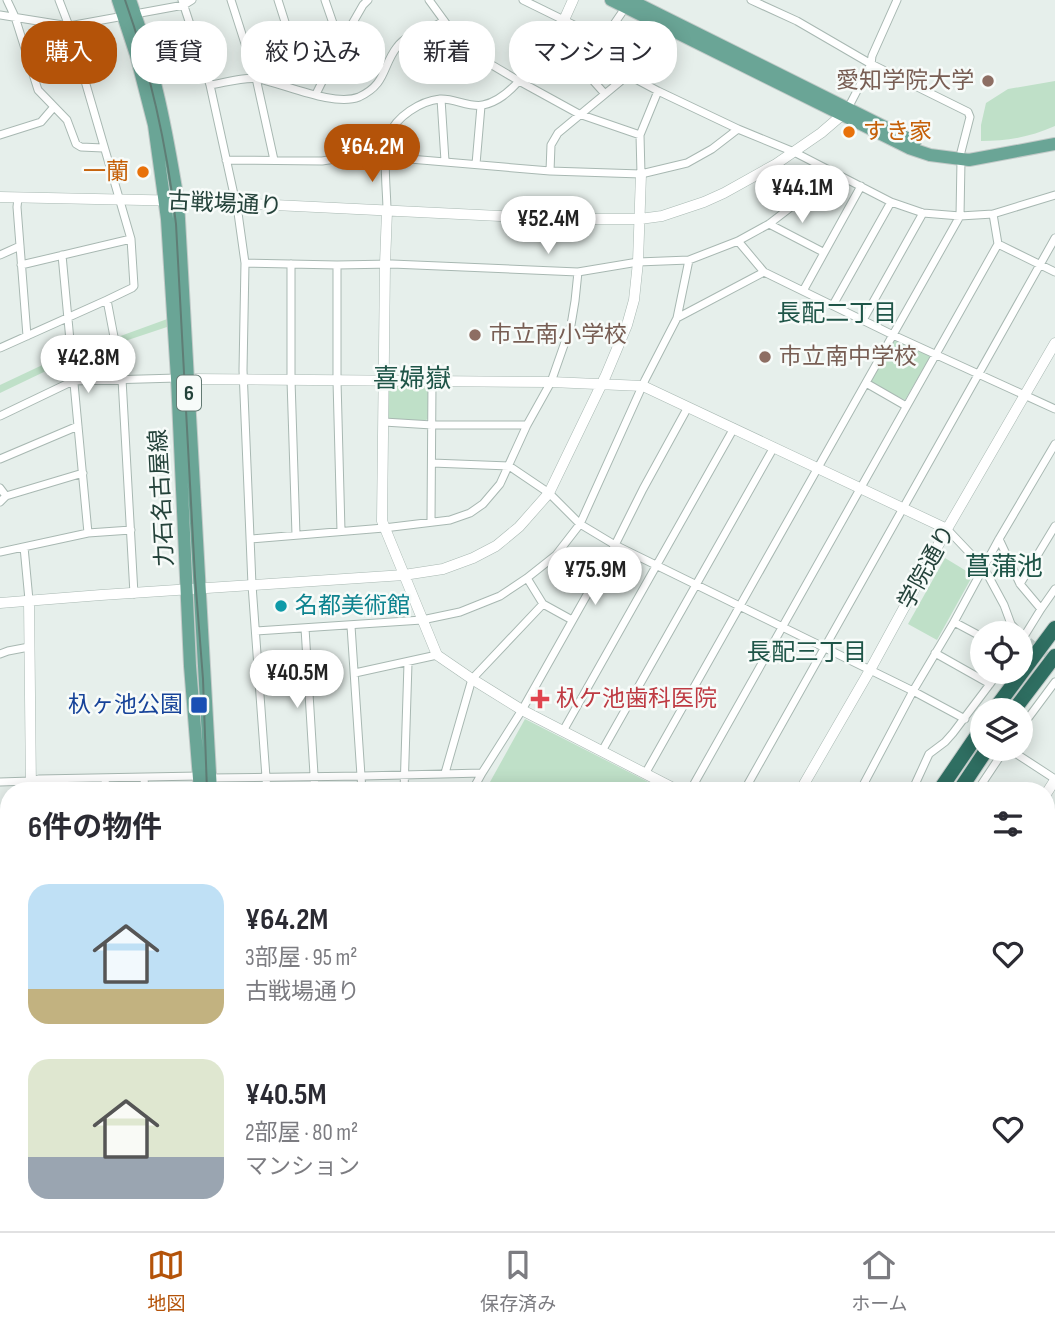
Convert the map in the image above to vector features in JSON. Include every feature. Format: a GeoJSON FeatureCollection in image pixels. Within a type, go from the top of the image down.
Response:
{"type":"FeatureCollection","features":[{"type":"Feature","properties":{"kind":"highway"},"geometry":{"type":"LineString","coordinates":[[1003,698],[1055,628]]}},
{"type":"Feature","properties":{"kind":"highway"},"geometry":{"type":"LineString","coordinates":[[1023,698],[1055,656]]}},
{"type":"Feature","properties":{"kind":"highway"},"geometry":{"type":"LineString","coordinates":[[945,782],[970,746]]}},
{"type":"Feature","properties":{"kind":"highway"},"geometry":{"type":"LineString","coordinates":[[964,782],[979,761]]}},
{"type":"Feature","properties":{"kind":"main road","name":"力石名古屋線"},"geometry":{"type":"LineString","coordinates":[[118,0],[129,15],[152,71],[164,121],[172,201],[193,589],[207,782]]}},
{"type":"Feature","properties":{"kind":"main road","name":"力石名古屋線"},"geometry":{"type":"LineString","coordinates":[[129,15],[130,0]]}},
{"type":"Feature","properties":{"kind":"main road"},"geometry":{"type":"LineString","coordinates":[[611,0],[627,4],[846,112],[909,148],[930,155],[982,158],[1055,144]]}},
{"type":"Feature","properties":{"kind":"main road"},"geometry":{"type":"LineString","coordinates":[[961,156],[1055,135]]}},
{"type":"Feature","properties":{"kind":"street"},"geometry":{"type":"LineString","coordinates":[[7,0],[38,90],[67,120],[79,147],[103,148]]}},
{"type":"Feature","properties":{"kind":"street"},"geometry":{"type":"LineString","coordinates":[[59,0],[67,21]]}},
{"type":"Feature","properties":{"kind":"street"},"geometry":{"type":"LineString","coordinates":[[96,21],[192,0]]}},
{"type":"Feature","properties":{"kind":"street"},"geometry":{"type":"LineString","coordinates":[[231,0],[241,31]]}},
{"type":"Feature","properties":{"kind":"street"},"geometry":{"type":"LineString","coordinates":[[278,0],[292,44],[285,86]]}},
{"type":"Feature","properties":{"kind":"street"},"geometry":{"type":"LineString","coordinates":[[325,0],[332,21]]}},
{"type":"Feature","properties":{"kind":"street"},"geometry":{"type":"LineString","coordinates":[[354,21],[368,0]]}},
{"type":"Feature","properties":{"kind":"street"},"geometry":{"type":"LineString","coordinates":[[429,0],[444,21]]}},
{"type":"Feature","properties":{"kind":"street"},"geometry":{"type":"LineString","coordinates":[[523,0],[564,20],[573,0]]}},
{"type":"Feature","properties":{"kind":"street"},"geometry":{"type":"LineString","coordinates":[[645,774],[960,216],[961,156],[970,117],[968,112],[871,64],[797,21],[751,0]]}},
{"type":"Feature","properties":{"kind":"street"},"geometry":{"type":"LineString","coordinates":[[846,112],[871,64],[897,0]]}},
{"type":"Feature","properties":{"kind":"street"},"geometry":{"type":"LineString","coordinates":[[183,2],[210,85],[236,204],[245,263],[243,381],[251,585],[266,782]]}},
{"type":"Feature","properties":{"kind":"street"},"geometry":{"type":"LineString","coordinates":[[616,21],[627,4]]}},
{"type":"Feature","properties":{"kind":"street"},"geometry":{"type":"LineString","coordinates":[[0,15],[39,21]]}},
{"type":"Feature","properties":{"kind":"street"},"geometry":{"type":"LineString","coordinates":[[278,84],[342,100],[357,98],[378,84],[399,45]]}},
{"type":"Feature","properties":{"kind":"street"},"geometry":{"type":"LineString","coordinates":[[210,85],[241,80]]}},
{"type":"Feature","properties":{"kind":"street"},"geometry":{"type":"LineString","coordinates":[[0,348],[134,286],[131,239],[85,84]]}},
{"type":"Feature","properties":{"kind":"street"},"geometry":{"type":"LineString","coordinates":[[257,84],[274,160]]}},
{"type":"Feature","properties":{"kind":"street"},"geometry":{"type":"LineString","coordinates":[[316,94],[321,84]]}},
{"type":"Feature","properties":{"kind":"street"},"geometry":{"type":"LineString","coordinates":[[517,84],[494,102],[481,106],[441,99],[414,108],[400,119],[388,136],[382,521],[438,655],[522,710],[661,782]]}},
{"type":"Feature","properties":{"kind":"street"},"geometry":{"type":"LineString","coordinates":[[523,84],[579,114],[640,135]]}},
{"type":"Feature","properties":{"kind":"street"},"geometry":{"type":"LineString","coordinates":[[596,84],[605,94]]}},
{"type":"Feature","properties":{"kind":"street"},"geometry":{"type":"LineString","coordinates":[[550,170],[551,145],[558,133],[617,84]]}},
{"type":"Feature","properties":{"kind":"street"},"geometry":{"type":"LineString","coordinates":[[644,84],[738,129],[794,152],[891,202],[923,213],[960,216],[993,214],[1055,195]]}},
{"type":"Feature","properties":{"kind":"street"},"geometry":{"type":"LineString","coordinates":[[0,603],[404,575],[443,569],[473,558],[496,545],[519,527],[549,493],[627,325],[634,300],[638,262],[640,135],[658,92]]}},
{"type":"Feature","properties":{"kind":"street"},"geometry":{"type":"LineString","coordinates":[[441,99],[445,161]]}},
{"type":"Feature","properties":{"kind":"street"},"geometry":{"type":"LineString","coordinates":[[476,164],[481,106]]}},
{"type":"Feature","properties":{"kind":"street"},"geometry":{"type":"LineString","coordinates":[[0,135],[41,122],[53,108]]}},
{"type":"Feature","properties":{"kind":"street","name":"古戦場通り"},"geometry":{"type":"LineString","coordinates":[[0,197],[172,201],[584,220],[639,219],[662,216],[704,202],[738,186],[794,152],[846,112]]}},
{"type":"Feature","properties":{"kind":"street"},"geometry":{"type":"LineString","coordinates":[[226,160],[323,161],[349,157],[386,157],[640,174],[687,163],[712,149],[738,129]]}},
{"type":"Feature","properties":{"kind":"street"},"geometry":{"type":"LineString","coordinates":[[245,263],[384,264],[578,272],[638,262],[689,260],[738,241],[769,224],[834,174]]}},
{"type":"Feature","properties":{"kind":"street"},"geometry":{"type":"LineString","coordinates":[[803,291],[861,186]]}},
{"type":"Feature","properties":{"kind":"street"},"geometry":{"type":"LineString","coordinates":[[18,198],[27,337]]}},
{"type":"Feature","properties":{"kind":"street"},"geometry":{"type":"LineString","coordinates":[[833,305],[891,202]]}},
{"type":"Feature","properties":{"kind":"street"},"geometry":{"type":"LineString","coordinates":[[863,320],[923,213]]}},
{"type":"Feature","properties":{"kind":"street"},"geometry":{"type":"LineString","coordinates":[[695,782],[998,244],[993,214]]}},
{"type":"Feature","properties":{"kind":"street"},"geometry":{"type":"LineString","coordinates":[[769,224],[823,251]]}},
{"type":"Feature","properties":{"kind":"street"},"geometry":{"type":"LineString","coordinates":[[749,782],[1055,238]]}},
{"type":"Feature","properties":{"kind":"street"},"geometry":{"type":"LineString","coordinates":[[21,265],[131,239]]}},
{"type":"Feature","properties":{"kind":"street"},"geometry":{"type":"LineString","coordinates":[[738,241],[764,272],[1055,409]]}},
{"type":"Feature","properties":{"kind":"street"},"geometry":{"type":"LineString","coordinates":[[998,244],[1055,272]]}},
{"type":"Feature","properties":{"kind":"street"},"geometry":{"type":"LineString","coordinates":[[0,255],[20,246]]}},
{"type":"Feature","properties":{"kind":"street"},"geometry":{"type":"LineString","coordinates":[[62,255],[88,533]]}},
{"type":"Feature","properties":{"kind":"street"},"geometry":{"type":"LineString","coordinates":[[256,631],[422,620],[460,612],[500,596],[556,555],[580,524],[677,318],[689,260]]}},
{"type":"Feature","properties":{"kind":"street"},"geometry":{"type":"LineString","coordinates":[[291,264],[291,380],[296,535]]}},
{"type":"Feature","properties":{"kind":"street"},"geometry":{"type":"LineString","coordinates":[[337,265],[341,531]]}},
{"type":"Feature","properties":{"kind":"street"},"geometry":{"type":"LineString","coordinates":[[250,539],[450,520],[470,513],[483,504],[500,484],[527,425],[551,382],[570,325],[578,272]]}},
{"type":"Feature","properties":{"kind":"street"},"geometry":{"type":"LineString","coordinates":[[677,318],[764,272]]}},
{"type":"Feature","properties":{"kind":"street"},"geometry":{"type":"LineString","coordinates":[[107,300],[122,379],[134,594]]}},
{"type":"Feature","properties":{"kind":"street","name":"学院通り"},"geometry":{"type":"LineString","coordinates":[[805,782],[1055,343]]}},
{"type":"Feature","properties":{"kind":"street"},"geometry":{"type":"LineString","coordinates":[[0,416],[73,381],[183,379],[551,382],[643,386],[947,529],[984,568],[1010,621]]}},
{"type":"Feature","properties":{"kind":"street"},"geometry":{"type":"LineString","coordinates":[[431,522],[432,382]]}},
{"type":"Feature","properties":{"kind":"street"},"geometry":{"type":"LineString","coordinates":[[866,383],[906,407]]}},
{"type":"Feature","properties":{"kind":"street"},"geometry":{"type":"LineString","coordinates":[[477,782],[522,710],[615,545],[688,407]]}},
{"type":"Feature","properties":{"kind":"street"},"geometry":{"type":"LineString","coordinates":[[384,422],[527,425]]}},
{"type":"Feature","properties":{"kind":"street"},"geometry":{"type":"LineString","coordinates":[[0,459],[78,426]]}},
{"type":"Feature","properties":{"kind":"street"},"geometry":{"type":"LineString","coordinates":[[563,731],[734,428]]}},
{"type":"Feature","properties":{"kind":"street"},"geometry":{"type":"LineString","coordinates":[[865,782],[999,539],[1053,453],[1055,444]]}},
{"type":"Feature","properties":{"kind":"street"},"geometry":{"type":"LineString","coordinates":[[602,751],[774,447]]}},
{"type":"Feature","properties":{"kind":"street"},"geometry":{"type":"LineString","coordinates":[[432,463],[509,466],[549,493],[580,524],[615,545],[965,719]]}},
{"type":"Feature","properties":{"kind":"street"},"geometry":{"type":"LineString","coordinates":[[0,488],[3,499],[82,473]]}},
{"type":"Feature","properties":{"kind":"street"},"geometry":{"type":"LineString","coordinates":[[1020,584],[1055,526]]}},
{"type":"Feature","properties":{"kind":"street"},"geometry":{"type":"LineString","coordinates":[[0,552],[88,533],[131,530]]}},
{"type":"Feature","properties":{"kind":"street"},"geometry":{"type":"LineString","coordinates":[[999,539],[1020,584],[1041,609]]}},
{"type":"Feature","properties":{"kind":"street"},"geometry":{"type":"LineString","coordinates":[[24,547],[29,600],[31,782]]}},
{"type":"Feature","properties":{"kind":"street"},"geometry":{"type":"LineString","coordinates":[[527,578],[543,604],[572,620]]}},
{"type":"Feature","properties":{"kind":"street"},"geometry":{"type":"LineString","coordinates":[[1033,622],[1055,589]]}},
{"type":"Feature","properties":{"kind":"street"},"geometry":{"type":"LineString","coordinates":[[445,774],[472,679],[543,604]]}},
{"type":"Feature","properties":{"kind":"street"},"geometry":{"type":"LineString","coordinates":[[954,622],[970,631]]}},
{"type":"Feature","properties":{"kind":"street"},"geometry":{"type":"LineString","coordinates":[[351,626],[362,782]]}},
{"type":"Feature","properties":{"kind":"street"},"geometry":{"type":"LineString","coordinates":[[305,628],[315,782]]}},
{"type":"Feature","properties":{"kind":"street"},"geometry":{"type":"LineString","coordinates":[[0,654],[29,647]]}},
{"type":"Feature","properties":{"kind":"street"},"geometry":{"type":"LineString","coordinates":[[936,653],[970,673]]}},
{"type":"Feature","properties":{"kind":"street"},"geometry":{"type":"LineString","coordinates":[[355,673],[438,655]]}},
{"type":"Feature","properties":{"kind":"street"},"geometry":{"type":"LineString","coordinates":[[405,782],[408,663]]}},
{"type":"Feature","properties":{"kind":"street"},"geometry":{"type":"LineString","coordinates":[[1033,712],[1055,682]]}},
{"type":"Feature","properties":{"kind":"street"},"geometry":{"type":"LineString","coordinates":[[916,782],[929,754],[945,742],[990,684]]}},
{"type":"Feature","properties":{"kind":"street"},"geometry":{"type":"LineString","coordinates":[[983,782],[998,761]]}},
{"type":"Feature","properties":{"kind":"street"},"geometry":{"type":"LineString","coordinates":[[1026,761],[1055,779]]}},
{"type":"Feature","properties":{"kind":"street"},"geometry":{"type":"LineString","coordinates":[[36,782],[39,779],[145,778],[207,782],[315,776],[482,773]]}},
{"type":"Feature","properties":{"kind":"street"},"geometry":{"type":"LineString","coordinates":[[105,778],[105,782]]}},
{"type":"Feature","properties":{"kind":"green space"},"geometry":{"type":"Polygon","coordinates":[[[1055,81],[1055,126],[1019,138],[981,141],[986,103],[1008,89],[1055,81]]]}},
{"type":"Feature","properties":{"kind":"green space"},"geometry":{"type":"Polygon","coordinates":[[[170,318],[170,326],[71,359],[0,393],[0,385],[70,352],[170,318]]]}},
{"type":"Feature","properties":{"kind":"green space"},"geometry":{"type":"Polygon","coordinates":[[[895,338],[928,352],[930,357],[905,400],[869,382],[895,338]]]}},
{"type":"Feature","properties":{"kind":"green space"},"geometry":{"type":"Polygon","coordinates":[[[389,384],[428,385],[428,419],[388,420],[386,387],[389,384]]]}},
{"type":"Feature","properties":{"kind":"green space"},"geometry":{"type":"Polygon","coordinates":[[[945,558],[973,575],[937,640],[908,624],[945,558]]]}},
{"type":"Feature","properties":{"kind":"green space"},"geometry":{"type":"Polygon","coordinates":[[[525,719],[648,782],[490,782],[525,719]]]}},
{"type":"Feature","properties":{"kind":"tunnel"},"geometry":{"type":"LineString","coordinates":[[1033,644],[1054,661]]}},
{"type":"Feature","properties":{"kind":"tram line"},"geometry":{"type":"LineString","coordinates":[[125,0],[157,110],[176,224],[207,782]]}},
{"type":"Feature","properties":{"kind":"place","name":"愛知学院大学"},"geometry":{"type":"Point","coordinates":[988,81]}},
{"type":"Feature","properties":{"kind":"place","name":"すき家"},"geometry":{"type":"Point","coordinates":[849,132]}},
{"type":"Feature","properties":{"kind":"place","name":"一蘭"},"geometry":{"type":"Point","coordinates":[143,172]}},
{"type":"Feature","properties":{"kind":"place","name":"市立南小学校"},"geometry":{"type":"Point","coordinates":[475,335]}},
{"type":"Feature","properties":{"kind":"place","name":"市立南中学校"},"geometry":{"type":"Point","coordinates":[765,357]}},
{"type":"Feature","properties":{"kind":"place","name":"名都美術館"},"geometry":{"type":"Point","coordinates":[281,606]}},
{"type":"Feature","properties":{"kind":"place","name":"杁ケ池歯科医院"},"geometry":{"type":"Point","coordinates":[540,699]}},
{"type":"Feature","properties":{"kind":"place","name":"杁ヶ池公園"},"geometry":{"type":"Point","coordinates":[199,705]}},
{"type":"Feature","properties":{"kind":"district","name":"長配二丁目"},"geometry":{"type":"Point","coordinates":[837,313]}},
{"type":"Feature","properties":{"kind":"district","name":"喜婦嶽"},"geometry":{"type":"Point","coordinates":[412,379]}},
{"type":"Feature","properties":{"kind":"district","name":"菖蒲池"},"geometry":{"type":"Point","coordinates":[1004,567]}},
{"type":"Feature","properties":{"kind":"district","name":"長配三丁目"},"geometry":{"type":"Point","coordinates":[807,652]}}]}
